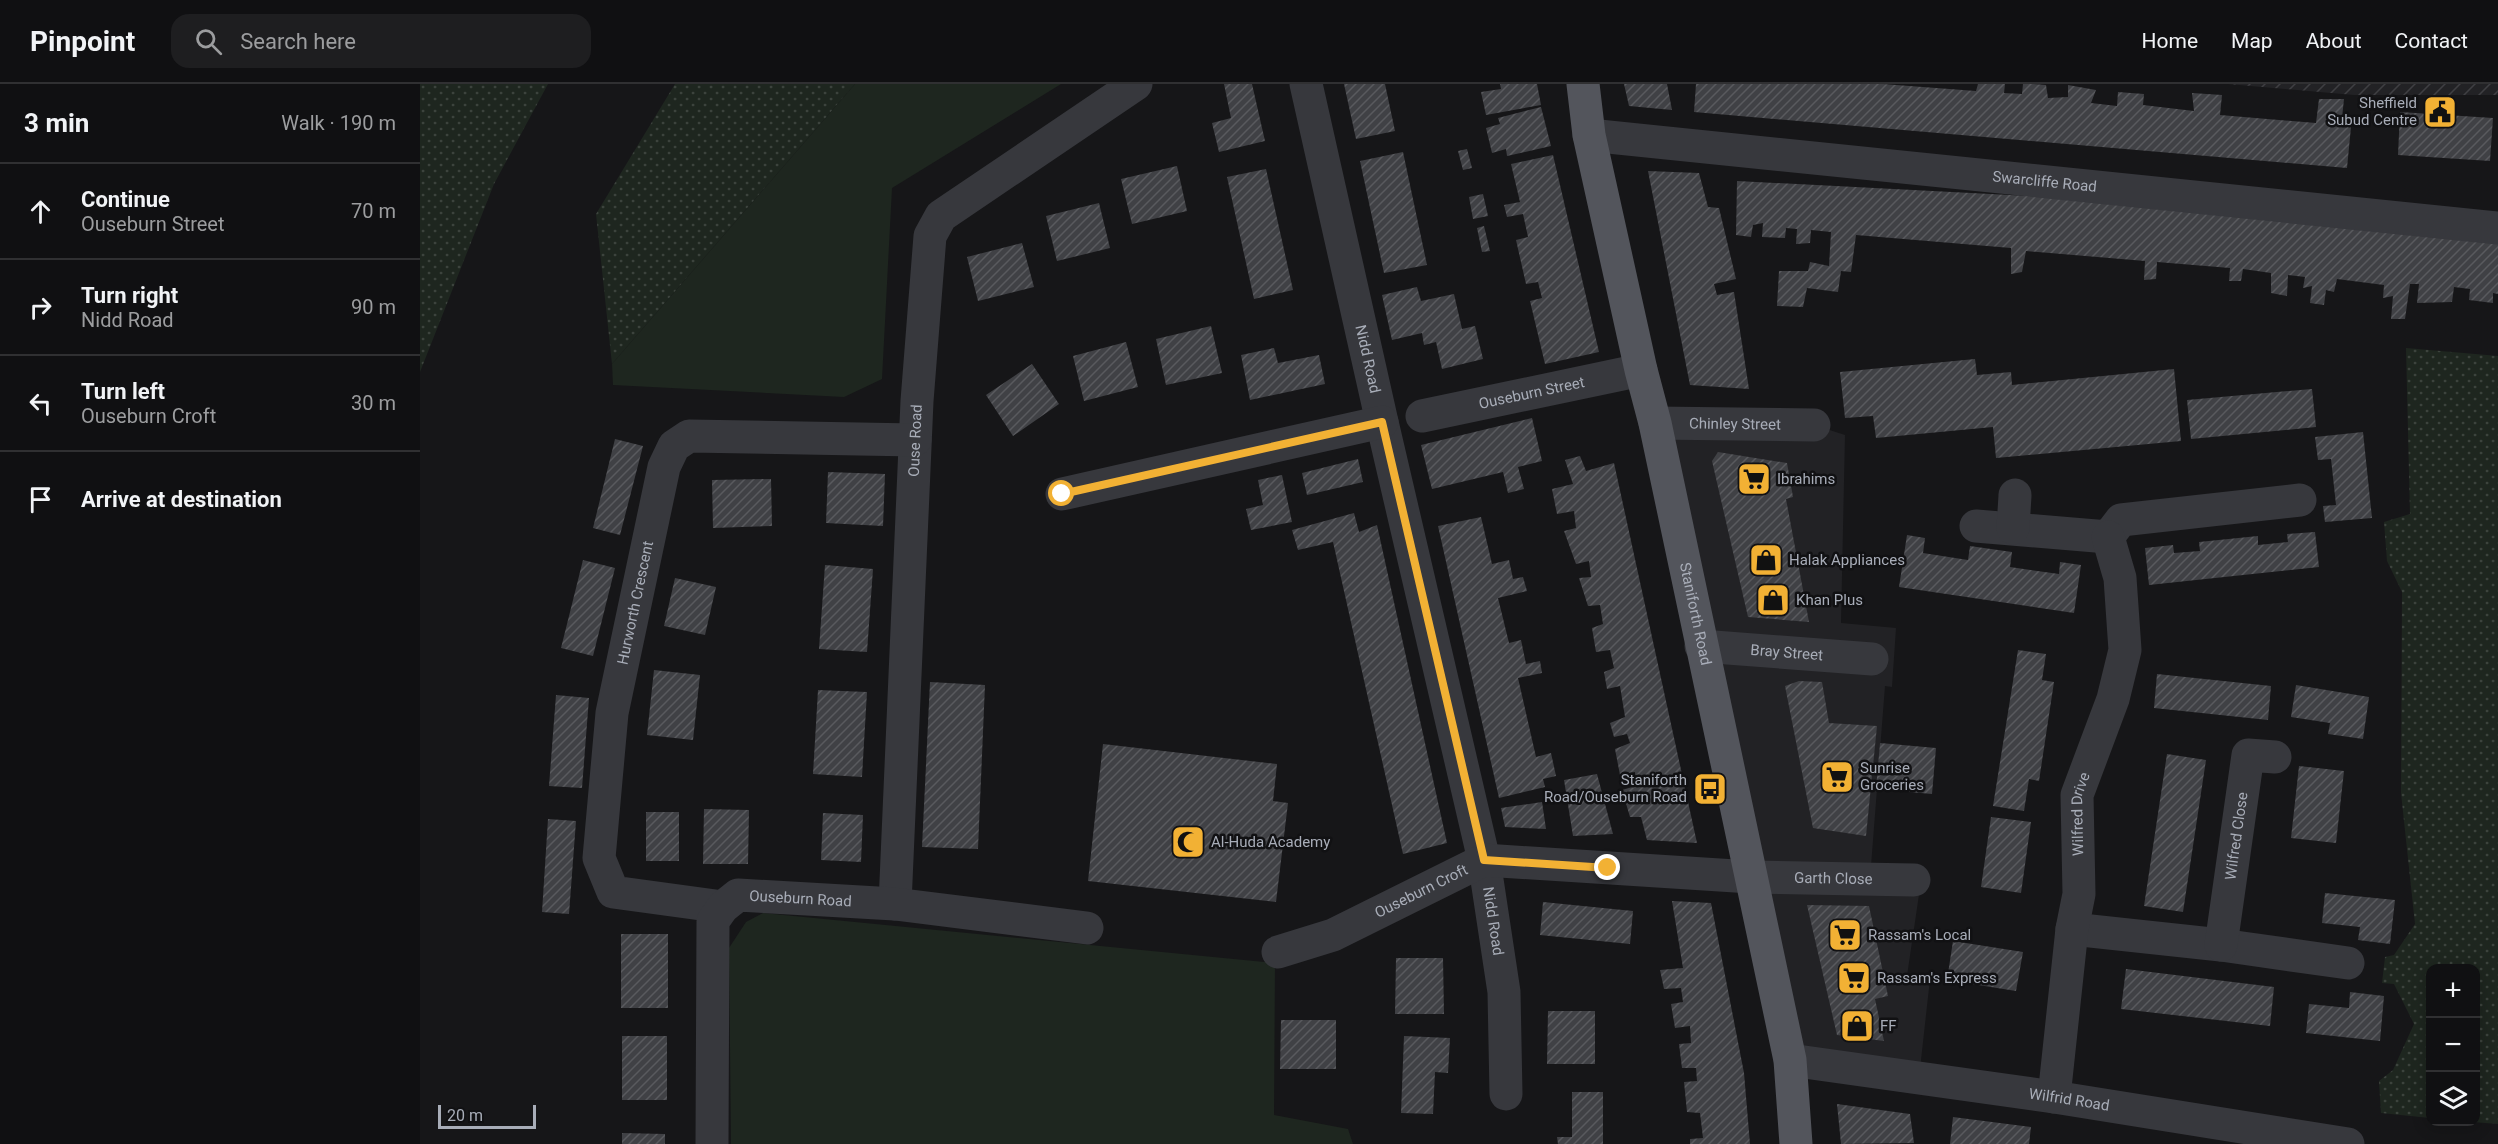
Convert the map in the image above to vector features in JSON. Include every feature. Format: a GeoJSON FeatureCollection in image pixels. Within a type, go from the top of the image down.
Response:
{"type":"FeatureCollection","features":[{"type":"Feature","properties":{"kind":"main road","name":"Staniforth Road"},"geometry":{"type":"LineString","coordinates":[[1583,84],[1589,135],[1654,423],[1790,1060],[1796,1144]]}},
{"type":"Feature","properties":{"kind":"street","name":"Ouse Road"},"geometry":{"type":"LineString","coordinates":[[895,904],[915,441],[930,236],[941,216],[1136,84]]}},
{"type":"Feature","properties":{"kind":"street","name":"Nidd Road"},"geometry":{"type":"LineString","coordinates":[[1306,84],[1484,860],[1504,992],[1506,1094]]}},
{"type":"Feature","properties":{"kind":"street","name":"Swarcliffe Road"},"geometry":{"type":"LineString","coordinates":[[1589,135],[2498,228]]}},
{"type":"Feature","properties":{"kind":"street","name":"Ouseburn Street"},"geometry":{"type":"LineString","coordinates":[[1422,416],[1641,370]]}},
{"type":"Feature","properties":{"kind":"street"},"geometry":{"type":"LineString","coordinates":[[1062,494],[1382,422]]}},
{"type":"Feature","properties":{"kind":"street","name":"Chinley Street"},"geometry":{"type":"LineString","coordinates":[[1654,423],[1814,424]]}},
{"type":"Feature","properties":{"kind":"street","name":"Hurworth Crescent"},"geometry":{"type":"LineString","coordinates":[[723,907],[613,892],[599,858],[612,713],[664,467],[674,446],[689,436],[915,441]]}},
{"type":"Feature","properties":{"kind":"street"},"geometry":{"type":"LineString","coordinates":[[2013,528],[2015,495]]}},
{"type":"Feature","properties":{"kind":"street"},"geometry":{"type":"LineString","coordinates":[[1976,526],[2108,537],[2121,520],[2300,500]]}},
{"type":"Feature","properties":{"kind":"street","name":"Wilfred Drive"},"geometry":{"type":"LineString","coordinates":[[2054,1097],[2072,929],[2079,894],[2077,795],[2113,699],[2125,650],[2120,578],[2108,537]]}},
{"type":"Feature","properties":{"kind":"street","name":"Bray Street"},"geometry":{"type":"LineString","coordinates":[[1701,646],[1872,659]]}},
{"type":"Feature","properties":{"kind":"street","name":"Wilfred Close"},"geometry":{"type":"LineString","coordinates":[[2221,945],[2248,755],[2275,757]]}},
{"type":"Feature","properties":{"kind":"street","name":"Ouseburn Croft"},"geometry":{"type":"LineString","coordinates":[[1278,952],[1333,935],[1484,860],[1751,877]]}},
{"type":"Feature","properties":{"kind":"street","name":"Garth Close"},"geometry":{"type":"LineString","coordinates":[[1751,877],[1914,880]]}},
{"type":"Feature","properties":{"kind":"street","name":"Ouseburn Road"},"geometry":{"type":"LineString","coordinates":[[723,907],[738,895],[895,904],[1087,928]]}},
{"type":"Feature","properties":{"kind":"street"},"geometry":{"type":"LineString","coordinates":[[712,1144],[713,921],[723,907]]}},
{"type":"Feature","properties":{"kind":"street"},"geometry":{"type":"LineString","coordinates":[[2072,929],[2221,945],[2348,963]]}},
{"type":"Feature","properties":{"kind":"street","name":"Wilfrid Road"},"geometry":{"type":"LineString","coordinates":[[1790,1060],[2054,1097],[2329,1143]]}},
{"type":"Feature","properties":{"kind":"shaded area"},"geometry":{"type":"Polygon","coordinates":[[[420,84],[548,84],[494,184],[420,372],[420,84]]]}},
{"type":"Feature","properties":{"kind":"shaded area"},"geometry":{"type":"Polygon","coordinates":[[[675,84],[855,84],[612,364],[596,214],[675,84]]]}},
{"type":"Feature","properties":{"kind":"shaded area"},"geometry":{"type":"Polygon","coordinates":[[[855,84],[1061,84],[892,188],[882,379],[844,397],[613,385],[612,364],[855,84]]]}},
{"type":"Feature","properties":{"kind":"shaded area"},"geometry":{"type":"Polygon","coordinates":[[[2228,84],[2498,84],[2498,95],[2354,95],[2228,84]]]}},
{"type":"Feature","properties":{"kind":"shaded area"},"geometry":{"type":"Polygon","coordinates":[[[2406,348],[2498,356],[2498,1124],[2480,1123],[2480,964],[2426,964],[2426,1118],[2381,1113],[2379,1081],[2393,1070],[2414,1024],[2394,984],[2382,983],[2385,957],[2394,955],[2415,924],[2401,793],[2402,592],[2387,561],[2384,522],[2410,514],[2406,348]]]}},
{"type":"Feature","properties":{"kind":"shaded area"},"geometry":{"type":"Polygon","coordinates":[[[1655,423],[1814,425],[1845,435],[1841,623],[1896,628],[1892,687],[1885,686],[1870,879],[1921,881],[1907,976],[1930,979],[1919,1078],[1790,1060],[1655,423]]]}},
{"type":"Feature","properties":{"kind":"shaded area"},"geometry":{"type":"Polygon","coordinates":[[[763,913],[1275,963],[1274,1115],[1348,1129],[1353,1144],[731,1144],[729,948],[746,922],[763,913]]]}},
{"type":"Feature","properties":{"kind":"building"},"geometry":{"type":"Polygon","coordinates":[[[1224,84],[1252,84],[1265,141],[1219,152],[1212,123],[1231,118],[1224,84]]]}},
{"type":"Feature","properties":{"kind":"building"},"geometry":{"type":"Polygon","coordinates":[[[1344,84],[1385,84],[1395,131],[1356,139],[1344,84]]]}},
{"type":"Feature","properties":{"kind":"building"},"geometry":{"type":"Polygon","coordinates":[[[1500,84],[1537,84],[1541,105],[1486,115],[1481,92],[1501,89],[1500,84]]]}},
{"type":"Feature","properties":{"kind":"building"},"geometry":{"type":"Polygon","coordinates":[[[1624,84],[1667,84],[1672,110],[1629,106],[1624,84]]]}},
{"type":"Feature","properties":{"kind":"building"},"geometry":{"type":"Polygon","coordinates":[[[1696,84],[1883,84],[1976,91],[1978,84],[2005,84],[2004,93],[2022,94],[2023,84],[2033,84],[2046,85],[2048,98],[2068,97],[2068,85],[2096,90],[2091,103],[2117,106],[2118,92],[2144,94],[2143,105],[2194,111],[2192,93],[2222,95],[2220,115],[2316,123],[2319,99],[2344,99],[2341,127],[2351,127],[2347,168],[1694,112],[1696,84]]]}},
{"type":"Feature","properties":{"kind":"building"},"geometry":{"type":"Polygon","coordinates":[[[1541,107],[1551,146],[1507,156],[1506,149],[1492,153],[1486,128],[1500,124],[1498,118],[1541,107]]]}},
{"type":"Feature","properties":{"kind":"building"},"geometry":{"type":"Polygon","coordinates":[[[2400,112],[2493,118],[2490,161],[2398,155],[2400,112]]]}},
{"type":"Feature","properties":{"kind":"building"},"geometry":{"type":"Polygon","coordinates":[[[1467,149],[1472,168],[1463,170],[1458,151],[1467,149]]]}},
{"type":"Feature","properties":{"kind":"building"},"geometry":{"type":"Polygon","coordinates":[[[1403,152],[1427,265],[1384,273],[1360,161],[1403,152]]]}},
{"type":"Feature","properties":{"kind":"building"},"geometry":{"type":"Polygon","coordinates":[[[1553,155],[1599,352],[1545,364],[1530,301],[1542,298],[1538,282],[1526,284],[1516,240],[1528,237],[1523,214],[1507,217],[1504,205],[1520,202],[1511,164],[1553,155]]]}},
{"type":"Feature","properties":{"kind":"building"},"geometry":{"type":"Polygon","coordinates":[[[1177,166],[1187,211],[1132,224],[1121,179],[1177,166]]]}},
{"type":"Feature","properties":{"kind":"building"},"geometry":{"type":"Polygon","coordinates":[[[1266,169],[1293,290],[1254,299],[1227,177],[1266,169]]]}},
{"type":"Feature","properties":{"kind":"building"},"geometry":{"type":"Polygon","coordinates":[[[1648,171],[1699,173],[1708,207],[1719,208],[1736,279],[1714,284],[1717,295],[1734,292],[1749,389],[1690,385],[1648,171]]]}},
{"type":"Feature","properties":{"kind":"building"},"geometry":{"type":"Polygon","coordinates":[[[1737,181],[2048,197],[2498,240],[2498,294],[2493,293],[2493,303],[2469,300],[2470,289],[2454,287],[2452,302],[2417,303],[2419,284],[2410,284],[2405,319],[2391,319],[2393,296],[2383,298],[2384,285],[2337,279],[2334,292],[2326,290],[2324,305],[2310,303],[2312,286],[2303,288],[2305,277],[2288,275],[2287,296],[2271,293],[2271,273],[2243,269],[2241,281],[2229,281],[2230,268],[2157,262],[2156,279],[2144,280],[2145,261],[2026,251],[2022,272],[2011,274],[2011,248],[1856,235],[1851,272],[1841,271],[1838,292],[1807,288],[1803,307],[1777,306],[1779,271],[1808,271],[1810,262],[1829,266],[1831,232],[1811,230],[1810,243],[1796,244],[1797,229],[1786,228],[1785,238],[1762,237],[1763,223],[1753,225],[1751,237],[1736,235],[1737,181]]]}},
{"type":"Feature","properties":{"kind":"building"},"geometry":{"type":"Polygon","coordinates":[[[1483,194],[1488,216],[1473,219],[1469,197],[1483,194]]]}},
{"type":"Feature","properties":{"kind":"building"},"geometry":{"type":"Polygon","coordinates":[[[1099,203],[1110,248],[1057,261],[1046,216],[1099,203]]]}},
{"type":"Feature","properties":{"kind":"building"},"geometry":{"type":"Polygon","coordinates":[[[1484,226],[1490,251],[1482,252],[1477,228],[1484,226]]]}},
{"type":"Feature","properties":{"kind":"building"},"geometry":{"type":"Polygon","coordinates":[[[1022,243],[1034,287],[978,301],[967,257],[1022,243]]]}},
{"type":"Feature","properties":{"kind":"building"},"geometry":{"type":"Polygon","coordinates":[[[1417,287],[1421,301],[1454,294],[1462,329],[1475,326],[1483,359],[1442,369],[1436,342],[1424,345],[1422,333],[1392,340],[1382,295],[1417,287]]]}},
{"type":"Feature","properties":{"kind":"building"},"geometry":{"type":"Polygon","coordinates":[[[1211,326],[1222,373],[1166,385],[1156,339],[1211,326]]]}},
{"type":"Feature","properties":{"kind":"building"},"geometry":{"type":"Polygon","coordinates":[[[1126,342],[1138,387],[1084,401],[1073,356],[1126,342]]]}},
{"type":"Feature","properties":{"kind":"building"},"geometry":{"type":"Polygon","coordinates":[[[1274,348],[1278,363],[1319,355],[1325,384],[1250,400],[1241,355],[1274,348]]]}},
{"type":"Feature","properties":{"kind":"building"},"geometry":{"type":"Polygon","coordinates":[[[1975,359],[1977,375],[2011,372],[2012,385],[2174,369],[2181,441],[1996,458],[1993,427],[1876,438],[1873,416],[1845,418],[1840,372],[1975,359]]]}},
{"type":"Feature","properties":{"kind":"building"},"geometry":{"type":"Polygon","coordinates":[[[1032,364],[1059,404],[1013,436],[986,395],[1032,364]]]}},
{"type":"Feature","properties":{"kind":"building"},"geometry":{"type":"Polygon","coordinates":[[[2312,389],[2316,427],[2191,439],[2187,400],[2312,389]]]}},
{"type":"Feature","properties":{"kind":"building"},"geometry":{"type":"Polygon","coordinates":[[[1532,418],[1542,461],[1518,467],[1524,489],[1508,493],[1503,472],[1432,489],[1421,445],[1532,418]]]}},
{"type":"Feature","properties":{"kind":"building"},"geometry":{"type":"Polygon","coordinates":[[[2363,432],[2372,518],[2325,522],[2323,506],[2336,505],[2331,459],[2318,460],[2315,437],[2363,432]]]}},
{"type":"Feature","properties":{"kind":"building"},"geometry":{"type":"Polygon","coordinates":[[[615,439],[643,446],[620,535],[593,528],[615,439]]]}},
{"type":"Feature","properties":{"kind":"building"},"geometry":{"type":"Polygon","coordinates":[[[1718,452],[1787,463],[1793,497],[1786,499],[1809,622],[1748,617],[1712,461],[1718,452]]]}},
{"type":"Feature","properties":{"kind":"building"},"geometry":{"type":"Polygon","coordinates":[[[1580,456],[1586,471],[1614,463],[1697,843],[1647,840],[1641,817],[1630,817],[1622,790],[1636,786],[1635,772],[1620,775],[1615,749],[1630,743],[1627,734],[1614,737],[1610,723],[1625,717],[1620,686],[1607,689],[1604,672],[1614,668],[1610,650],[1596,652],[1592,628],[1603,624],[1600,605],[1588,606],[1579,578],[1591,577],[1589,561],[1576,564],[1564,531],[1576,528],[1574,511],[1557,514],[1552,489],[1573,484],[1565,460],[1580,456]]]}},
{"type":"Feature","properties":{"kind":"building"},"geometry":{"type":"Polygon","coordinates":[[[1358,459],[1363,482],[1307,495],[1302,473],[1358,459]]]}},
{"type":"Feature","properties":{"kind":"building"},"geometry":{"type":"Polygon","coordinates":[[[828,472],[885,474],[883,526],[826,523],[828,472]]]}},
{"type":"Feature","properties":{"kind":"building"},"geometry":{"type":"Polygon","coordinates":[[[1282,475],[1292,522],[1251,530],[1246,509],[1263,505],[1258,480],[1282,475]]]}},
{"type":"Feature","properties":{"kind":"building"},"geometry":{"type":"Polygon","coordinates":[[[771,479],[772,526],[713,528],[712,480],[771,479]]]}},
{"type":"Feature","properties":{"kind":"building"},"geometry":{"type":"Polygon","coordinates":[[[1354,513],[1359,532],[1377,525],[1447,843],[1403,854],[1333,542],[1298,550],[1292,530],[1354,513]]]}},
{"type":"Feature","properties":{"kind":"building"},"geometry":{"type":"Polygon","coordinates":[[[1481,517],[1492,564],[1509,560],[1513,579],[1523,577],[1527,591],[1498,598],[1509,643],[1521,640],[1526,664],[1540,661],[1542,673],[1518,678],[1536,757],[1551,753],[1556,776],[1543,779],[1545,787],[1499,798],[1438,526],[1481,517]]]}},
{"type":"Feature","properties":{"kind":"building"},"geometry":{"type":"Polygon","coordinates":[[[2315,532],[2319,567],[2149,585],[2145,548],[2173,545],[2174,553],[2200,551],[2199,542],[2258,536],[2258,545],[2288,542],[2287,534],[2315,532]]]}},
{"type":"Feature","properties":{"kind":"building"},"geometry":{"type":"Polygon","coordinates":[[[1907,535],[1925,538],[1923,553],[1968,560],[1970,546],[2012,552],[2010,567],[2059,574],[2060,562],[2081,565],[2074,613],[1899,587],[1907,535]]]}},
{"type":"Feature","properties":{"kind":"building"},"geometry":{"type":"Polygon","coordinates":[[[583,560],[615,568],[593,656],[561,648],[583,560]]]}},
{"type":"Feature","properties":{"kind":"building"},"geometry":{"type":"Polygon","coordinates":[[[825,565],[873,569],[867,652],[819,649],[825,565]]]}},
{"type":"Feature","properties":{"kind":"building"},"geometry":{"type":"Polygon","coordinates":[[[675,578],[716,587],[705,635],[664,626],[675,578]]]}},
{"type":"Feature","properties":{"kind":"building"},"geometry":{"type":"Polygon","coordinates":[[[2018,650],[2046,654],[2042,680],[2054,682],[2039,781],[2029,779],[2024,811],[1993,806],[2018,650]]]}},
{"type":"Feature","properties":{"kind":"building"},"geometry":{"type":"Polygon","coordinates":[[[654,670],[700,675],[693,740],[647,735],[654,670]]]}},
{"type":"Feature","properties":{"kind":"building"},"geometry":{"type":"Polygon","coordinates":[[[2157,674],[2271,686],[2268,720],[2154,708],[2157,674]]]}},
{"type":"Feature","properties":{"kind":"building","name":"Sunrise Groceries"},"geometry":{"type":"Polygon","coordinates":[[[1799,681],[1822,682],[1829,723],[1877,726],[1866,836],[1813,828],[1785,686],[1799,681]]]}},
{"type":"Feature","properties":{"kind":"building"},"geometry":{"type":"Polygon","coordinates":[[[930,682],[985,685],[978,849],[922,847],[930,682]]]}},
{"type":"Feature","properties":{"kind":"building"},"geometry":{"type":"Polygon","coordinates":[[[2296,685],[2369,697],[2363,739],[2328,734],[2330,723],[2291,717],[2296,685]]]}},
{"type":"Feature","properties":{"kind":"building"},"geometry":{"type":"Polygon","coordinates":[[[818,690],[867,692],[862,777],[813,774],[818,690]]]}},
{"type":"Feature","properties":{"kind":"building"},"geometry":{"type":"Polygon","coordinates":[[[556,695],[589,698],[582,788],[549,786],[556,695]]]}},
{"type":"Feature","properties":{"kind":"building"},"geometry":{"type":"Polygon","coordinates":[[[1880,743],[1936,748],[1932,794],[1876,789],[1880,743]]]}},
{"type":"Feature","properties":{"kind":"building","name":"Al-Huda Academy"},"geometry":{"type":"Polygon","coordinates":[[[1103,744],[1277,764],[1273,801],[1288,803],[1276,902],[1088,881],[1103,744]]]}},
{"type":"Feature","properties":{"kind":"building"},"geometry":{"type":"Polygon","coordinates":[[[2167,754],[2206,760],[2183,912],[2144,906],[2167,754]]]}},
{"type":"Feature","properties":{"kind":"building"},"geometry":{"type":"Polygon","coordinates":[[[2299,766],[2344,771],[2336,843],[2291,838],[2299,766]]]}},
{"type":"Feature","properties":{"kind":"building"},"geometry":{"type":"Polygon","coordinates":[[[1597,774],[1613,834],[1573,836],[1564,780],[1597,774]]]}},
{"type":"Feature","properties":{"kind":"building"},"geometry":{"type":"Polygon","coordinates":[[[1542,802],[1546,829],[1505,827],[1501,808],[1542,802]]]}},
{"type":"Feature","properties":{"kind":"building"},"geometry":{"type":"Polygon","coordinates":[[[704,809],[749,810],[748,864],[703,864],[704,809]]]}},
{"type":"Feature","properties":{"kind":"building"},"geometry":{"type":"Polygon","coordinates":[[[646,812],[679,812],[679,861],[646,861],[646,812]]]}},
{"type":"Feature","properties":{"kind":"building"},"geometry":{"type":"Polygon","coordinates":[[[823,813],[863,815],[861,862],[821,860],[823,813]]]}},
{"type":"Feature","properties":{"kind":"building"},"geometry":{"type":"Polygon","coordinates":[[[1991,817],[2031,822],[2021,893],[1981,887],[1991,817]]]}},
{"type":"Feature","properties":{"kind":"building"},"geometry":{"type":"Polygon","coordinates":[[[548,819],[576,821],[569,914],[542,912],[548,819]]]}},
{"type":"Feature","properties":{"kind":"building"},"geometry":{"type":"Polygon","coordinates":[[[2325,893],[2395,900],[2390,944],[2358,940],[2360,927],[2322,923],[2325,893]]]}},
{"type":"Feature","properties":{"kind":"building"},"geometry":{"type":"Polygon","coordinates":[[[1672,901],[1711,903],[1744,1073],[1750,1144],[1690,1144],[1690,1139],[1703,1138],[1700,1113],[1687,1112],[1684,1082],[1697,1081],[1696,1068],[1682,1068],[1679,1044],[1691,1043],[1690,1026],[1675,1028],[1671,1004],[1683,1002],[1681,988],[1664,989],[1660,970],[1683,968],[1672,901]]]}},
{"type":"Feature","properties":{"kind":"building"},"geometry":{"type":"Polygon","coordinates":[[[1543,902],[1633,911],[1630,944],[1540,935],[1543,902]]]}},
{"type":"Feature","properties":{"kind":"building"},"geometry":{"type":"Polygon","coordinates":[[[1807,905],[1869,906],[1888,996],[1875,999],[1884,1041],[1837,1035],[1807,905]]]}},
{"type":"Feature","properties":{"kind":"building"},"geometry":{"type":"Polygon","coordinates":[[[621,934],[668,934],[668,1008],[621,1008],[621,934]]]}},
{"type":"Feature","properties":{"kind":"building"},"geometry":{"type":"Polygon","coordinates":[[[1953,941],[2023,952],[2016,991],[1947,980],[1953,941]]]}},
{"type":"Feature","properties":{"kind":"building"},"geometry":{"type":"Polygon","coordinates":[[[1396,958],[1443,958],[1444,1014],[1395,1014],[1396,958]]]}},
{"type":"Feature","properties":{"kind":"building"},"geometry":{"type":"Polygon","coordinates":[[[2126,969],[2274,987],[2270,1026],[2121,1009],[2126,969]]]}},
{"type":"Feature","properties":{"kind":"building"},"geometry":{"type":"Polygon","coordinates":[[[2350,992],[2384,996],[2380,1041],[2306,1033],[2309,1004],[2349,1008],[2350,992]]]}},
{"type":"Feature","properties":{"kind":"building"},"geometry":{"type":"Polygon","coordinates":[[[1548,1011],[1595,1011],[1595,1064],[1547,1064],[1548,1011]]]}},
{"type":"Feature","properties":{"kind":"building"},"geometry":{"type":"Polygon","coordinates":[[[1281,1020],[1336,1020],[1336,1069],[1280,1069],[1281,1020]]]}},
{"type":"Feature","properties":{"kind":"building"},"geometry":{"type":"Polygon","coordinates":[[[622,1036],[667,1036],[667,1100],[622,1100],[622,1036]]]}},
{"type":"Feature","properties":{"kind":"building"},"geometry":{"type":"Polygon","coordinates":[[[1404,1036],[1450,1038],[1448,1073],[1435,1072],[1433,1114],[1401,1113],[1404,1036]]]}},
{"type":"Feature","properties":{"kind":"building"},"geometry":{"type":"Polygon","coordinates":[[[1572,1092],[1603,1092],[1603,1144],[1558,1144],[1557,1137],[1572,1137],[1572,1092]]]}},
{"type":"Feature","properties":{"kind":"building"},"geometry":{"type":"Polygon","coordinates":[[[1837,1104],[1910,1114],[1914,1143],[1841,1144],[1837,1104]]]}},
{"type":"Feature","properties":{"kind":"building"},"geometry":{"type":"Polygon","coordinates":[[[1953,1117],[2031,1127],[2029,1144],[1950,1144],[1953,1117]]]}},
{"type":"Feature","properties":{"kind":"building"},"geometry":{"type":"Polygon","coordinates":[[[622,1133],[665,1134],[665,1144],[622,1144],[622,1133]]]}},
{"type":"Feature","properties":{"kind":"place","name":"Sheffield Subud Centre"},"geometry":{"type":"Point","coordinates":[2440,112]}},
{"type":"Feature","properties":{"kind":"place","name":"Ibrahims"},"geometry":{"type":"Point","coordinates":[1754,479]}},
{"type":"Feature","properties":{"kind":"place","name":"Halak Appliances"},"geometry":{"type":"Point","coordinates":[1766,560]}},
{"type":"Feature","properties":{"kind":"place","name":"Khan Plus"},"geometry":{"type":"Point","coordinates":[1773,600]}},
{"type":"Feature","properties":{"kind":"place","name":"Sunrise Groceries"},"geometry":{"type":"Point","coordinates":[1837,777]}},
{"type":"Feature","properties":{"kind":"place","name":"Staniforth Road/Ouseburn Road"},"geometry":{"type":"Point","coordinates":[1710,789]}},
{"type":"Feature","properties":{"kind":"place","name":"Al-Huda Academy"},"geometry":{"type":"Point","coordinates":[1188,842]}},
{"type":"Feature","properties":{"kind":"place","name":"Rassam's Local"},"geometry":{"type":"Point","coordinates":[1845,935]}},
{"type":"Feature","properties":{"kind":"place","name":"Rassam's Express"},"geometry":{"type":"Point","coordinates":[1854,978]}},
{"type":"Feature","properties":{"kind":"place","name":"FF"},"geometry":{"type":"Point","coordinates":[1857,1026]}},
{"type":"Feature","properties":{"kind":"route"},"geometry":{"type":"LineString","coordinates":[[1062,494],[1382,422],[1484,860],[1608,868]]}}]}
